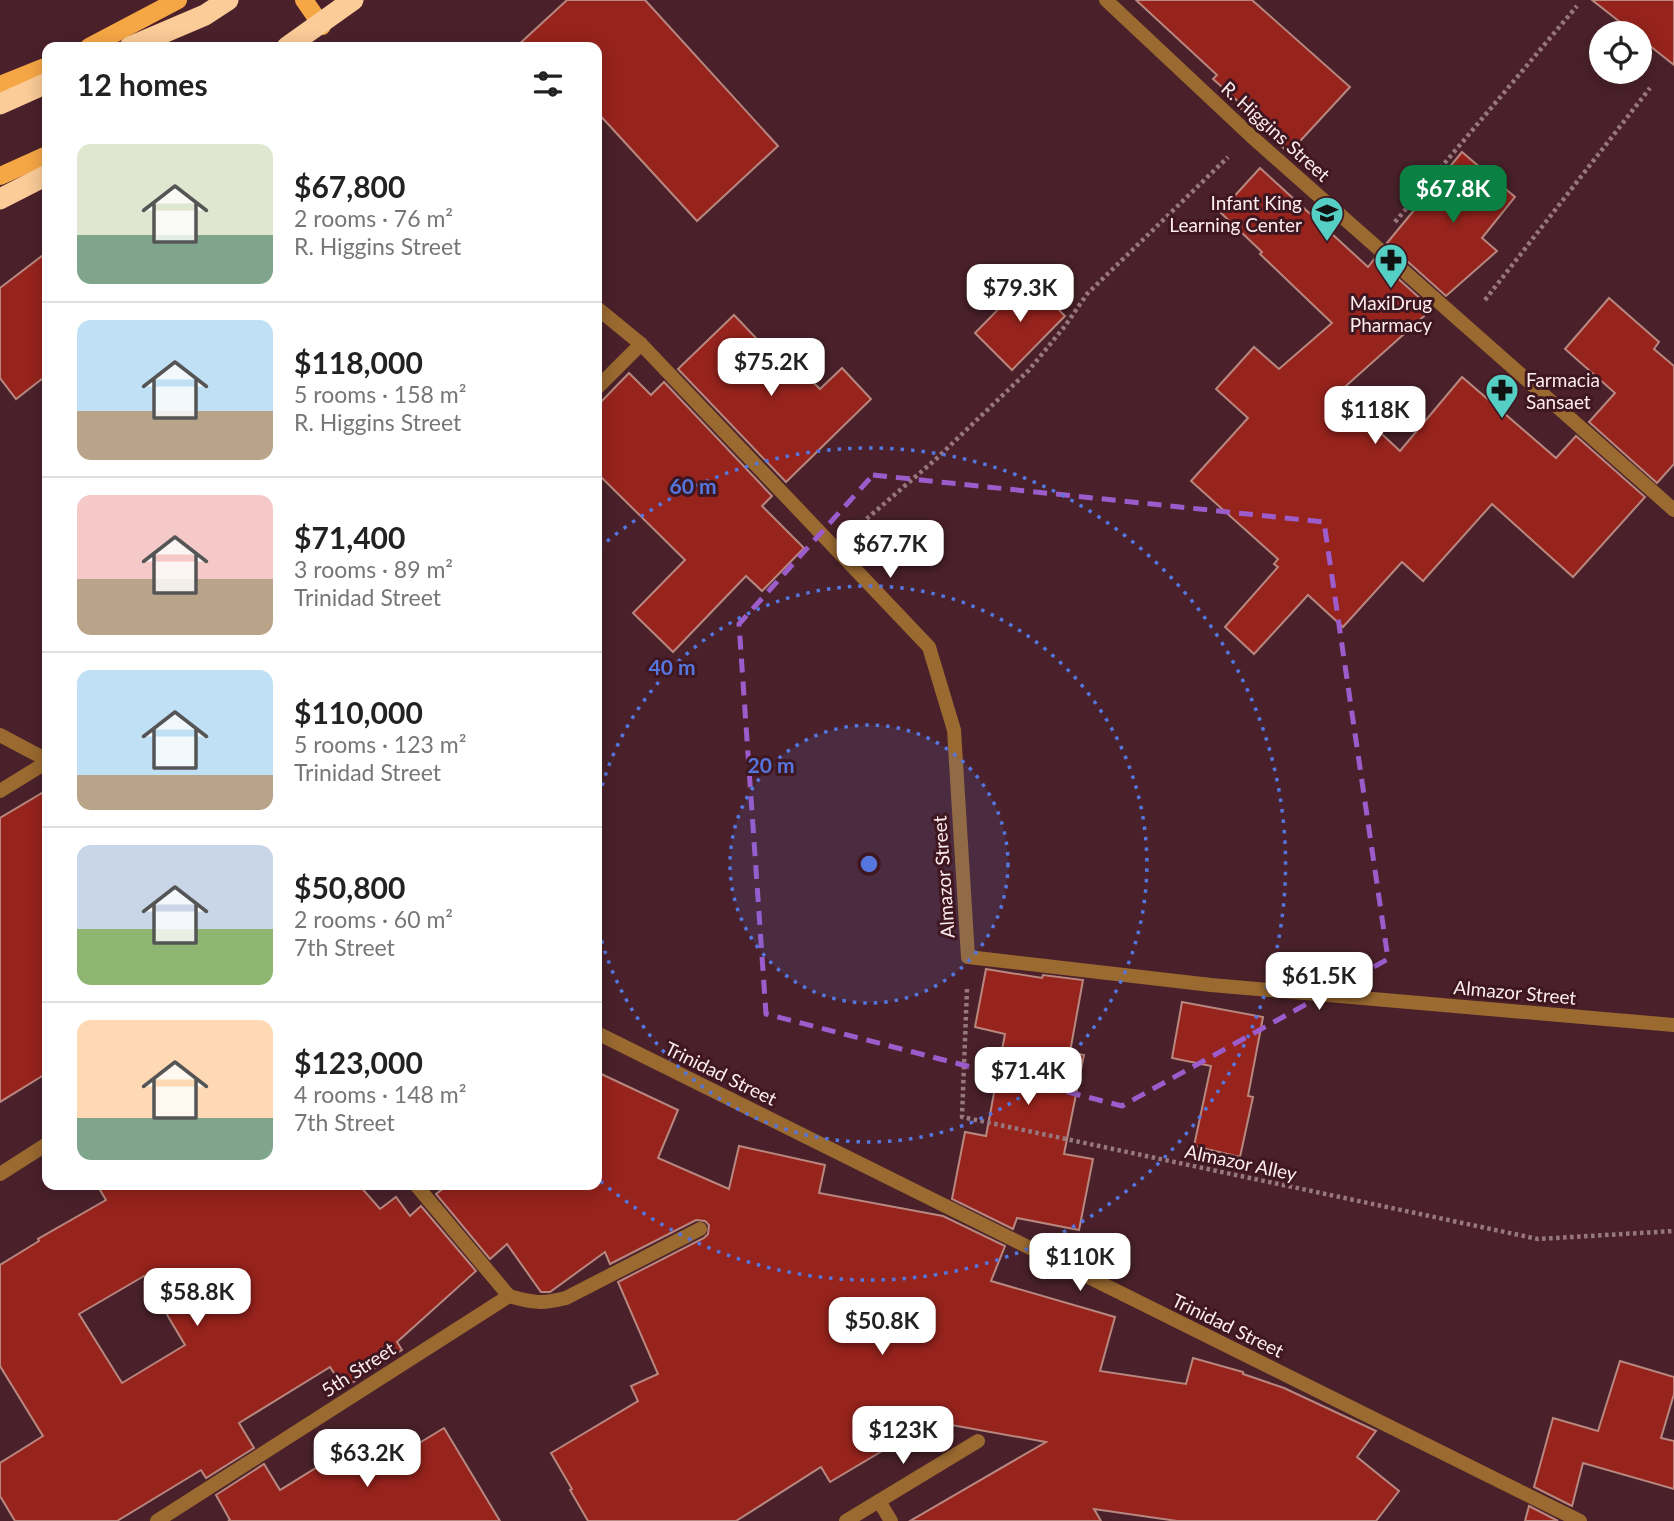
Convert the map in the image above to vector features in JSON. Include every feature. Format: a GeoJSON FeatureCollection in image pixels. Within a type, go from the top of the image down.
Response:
{"type":"FeatureCollection","features":[{"type":"Feature","properties":{"kind":"highway"},"geometry":{"type":"LineString","coordinates":[[142,42],[205,15],[228,0]]}},
{"type":"Feature","properties":{"kind":"highway"},"geometry":{"type":"LineString","coordinates":[[294,42],[356,0]]}},
{"type":"Feature","properties":{"kind":"highway"},"geometry":{"type":"LineString","coordinates":[[0,104],[42,85]]}},
{"type":"Feature","properties":{"kind":"highway"},"geometry":{"type":"LineString","coordinates":[[0,199],[39,169]]}},
{"type":"Feature","properties":{"kind":"main road"},"geometry":{"type":"LineString","coordinates":[[98,42],[177,0]]}},
{"type":"Feature","properties":{"kind":"main road"},"geometry":{"type":"LineString","coordinates":[[304,0],[323,26]]}},
{"type":"Feature","properties":{"kind":"main road"},"geometry":{"type":"LineString","coordinates":[[288,42],[323,26],[356,0]]}},
{"type":"Feature","properties":{"kind":"main road"},"geometry":{"type":"LineString","coordinates":[[0,85],[42,68]]}},
{"type":"Feature","properties":{"kind":"main road"},"geometry":{"type":"LineString","coordinates":[[0,176],[39,169]]}},
{"type":"Feature","properties":{"kind":"street","name":"R. Higgins Street"},"geometry":{"type":"LineString","coordinates":[[1106,0],[1251,136],[1674,510]]}},
{"type":"Feature","properties":{"kind":"street","name":"Almazor Street"},"geometry":{"type":"LineString","coordinates":[[602,312],[641,344],[929,647],[954,730],[968,957],[1211,985],[1674,1025]]}},
{"type":"Feature","properties":{"kind":"street"},"geometry":{"type":"LineString","coordinates":[[602,383],[641,344]]}},
{"type":"Feature","properties":{"kind":"street"},"geometry":{"type":"LineString","coordinates":[[0,735],[42,758]]}},
{"type":"Feature","properties":{"kind":"street"},"geometry":{"type":"LineString","coordinates":[[0,792],[42,764]]}},
{"type":"Feature","properties":{"kind":"street","name":"Trinidad Street"},"geometry":{"type":"LineString","coordinates":[[602,1035],[1580,1521]]}},
{"type":"Feature","properties":{"kind":"street"},"geometry":{"type":"LineString","coordinates":[[0,1174],[42,1147]]}},
{"type":"Feature","properties":{"kind":"street"},"geometry":{"type":"LineString","coordinates":[[420,1190],[509,1296],[529,1302],[545,1304],[566,1298],[700,1229]]}},
{"type":"Feature","properties":{"kind":"street","name":"5th Street"},"geometry":{"type":"LineString","coordinates":[[157,1521],[509,1296]]}},
{"type":"Feature","properties":{"kind":"street"},"geometry":{"type":"LineString","coordinates":[[846,1521],[978,1441]]}},
{"type":"Feature","properties":{"kind":"street"},"geometry":{"type":"LineString","coordinates":[[879,1501],[891,1521]]}},
{"type":"Feature","properties":{"kind":"path"},"geometry":{"type":"LineString","coordinates":[[1375,246],[1577,6]]}},
{"type":"Feature","properties":{"kind":"path"},"geometry":{"type":"LineString","coordinates":[[1465,326],[1650,88]]}},
{"type":"Feature","properties":{"kind":"path"},"geometry":{"type":"LineString","coordinates":[[834,547],[936,458],[1029,370],[1087,294],[1251,136]]}},
{"type":"Feature","properties":{"kind":"path","name":"Almazor Alley"},"geometry":{"type":"LineString","coordinates":[[968,957],[962,1117],[1538,1239],[1674,1231]]}},
{"type":"Feature","properties":{"kind":"highlighted area"},"geometry":{"type":"Polygon","coordinates":[[[873,475],[1324,522],[1388,959],[1122,1106],[766,1014],[739,624],[873,475]]]}},
{"type":"Feature","properties":{"kind":"building"},"geometry":{"type":"Polygon","coordinates":[[[567,0],[645,0],[778,146],[697,221],[602,117],[602,42],[521,42],[567,0]]]}},
{"type":"Feature","properties":{"kind":"building"},"geometry":{"type":"Polygon","coordinates":[[[1136,0],[1252,0],[1350,87],[1289,153],[1213,79],[1217,75],[1136,0]]]}},
{"type":"Feature","properties":{"kind":"building"},"geometry":{"type":"Polygon","coordinates":[[[1592,0],[1674,0],[1674,65],[1652,48],[1652,21],[1619,21],[1592,0]]]}},
{"type":"Feature","properties":{"kind":"building"},"geometry":{"type":"Polygon","coordinates":[[[1462,152],[1515,197],[1482,238],[1497,251],[1446,296],[1387,243],[1462,152]]]}},
{"type":"Feature","properties":{"kind":"building"},"geometry":{"type":"Polygon","coordinates":[[[1260,168],[1368,267],[1375,258],[1432,309],[1338,393],[1400,451],[1462,377],[1556,458],[1576,436],[1645,497],[1573,577],[1492,504],[1423,581],[1402,562],[1343,627],[1308,595],[1254,654],[1225,627],[1278,567],[1274,564],[1278,559],[1191,481],[1248,418],[1216,389],[1254,347],[1279,369],[1332,323],[1220,212],[1260,168]]]}},
{"type":"Feature","properties":{"kind":"building"},"geometry":{"type":"Polygon","coordinates":[[[42,256],[42,379],[16,399],[0,378],[0,288],[42,256]]]}},
{"type":"Feature","properties":{"kind":"building"},"geometry":{"type":"Polygon","coordinates":[[[1028,279],[1065,316],[1012,370],[975,333],[1028,279]]]}},
{"type":"Feature","properties":{"kind":"building"},"geometry":{"type":"Polygon","coordinates":[[[1609,298],[1659,342],[1654,349],[1674,366],[1674,464],[1657,483],[1589,422],[1615,393],[1565,349],[1609,298]]]}},
{"type":"Feature","properties":{"kind":"building"},"geometry":{"type":"Polygon","coordinates":[[[734,315],[778,361],[785,354],[820,389],[842,368],[871,399],[786,482],[678,369],[734,315]]]}},
{"type":"Feature","properties":{"kind":"building"},"geometry":{"type":"Polygon","coordinates":[[[629,373],[651,395],[664,382],[772,496],[762,506],[804,548],[762,591],[746,576],[673,652],[633,613],[685,560],[602,478],[602,401],[629,373]]]}},
{"type":"Feature","properties":{"kind":"building"},"geometry":{"type":"Polygon","coordinates":[[[42,793],[42,1076],[0,1102],[0,818],[42,793]]]}},
{"type":"Feature","properties":{"kind":"building"},"geometry":{"type":"Polygon","coordinates":[[[986,969],[1042,978],[1043,975],[1083,980],[1070,1052],[1084,1055],[1064,1154],[1093,1159],[1079,1230],[1017,1218],[1013,1229],[952,1199],[965,1132],[986,1136],[1005,1034],[975,1027],[986,969]]]}},
{"type":"Feature","properties":{"kind":"building"},"geometry":{"type":"Polygon","coordinates":[[[1182,1002],[1263,1017],[1248,1096],[1253,1097],[1240,1157],[1194,1146],[1211,1066],[1172,1058],[1182,1002]]]}},
{"type":"Feature","properties":{"kind":"building"},"geometry":{"type":"Polygon","coordinates":[[[602,1074],[678,1110],[658,1158],[729,1189],[739,1146],[825,1165],[819,1193],[943,1216],[1005,1246],[991,1281],[1115,1317],[1100,1371],[1186,1384],[1193,1358],[1243,1372],[1284,1388],[1376,1431],[1357,1457],[1399,1491],[1376,1521],[1177,1521],[1094,1509],[1101,1521],[910,1521],[1046,1442],[863,1409],[882,1451],[830,1482],[821,1467],[736,1521],[588,1521],[551,1453],[638,1401],[631,1386],[658,1374],[618,1282],[704,1238],[708,1234],[709,1225],[705,1221],[696,1220],[610,1264],[605,1252],[550,1292],[541,1292],[507,1244],[490,1259],[436,1194],[441,1190],[602,1190],[602,1074]]]}},
{"type":"Feature","properties":{"kind":"building"},"geometry":{"type":"Polygon","coordinates":[[[100,1190],[363,1190],[380,1209],[396,1197],[410,1216],[421,1206],[476,1271],[397,1342],[402,1350],[344,1388],[330,1367],[239,1423],[254,1448],[206,1478],[201,1470],[117,1521],[15,1521],[0,1496],[0,1463],[43,1436],[0,1366],[0,1265],[39,1241],[38,1239],[106,1200],[100,1190]],[[144,1276],[79,1314],[122,1383],[185,1345],[144,1276]]]}},
{"type":"Feature","properties":{"kind":"building"},"geometry":{"type":"Polygon","coordinates":[[[1620,1361],[1674,1377],[1674,1394],[1661,1438],[1674,1441],[1674,1489],[1583,1463],[1572,1506],[1534,1487],[1553,1418],[1598,1431],[1620,1361]]]}},
{"type":"Feature","properties":{"kind":"building"},"geometry":{"type":"Polygon","coordinates":[[[444,1428],[500,1521],[228,1521],[230,1520],[216,1495],[264,1464],[280,1490],[361,1440],[378,1468],[444,1428]]]}},
{"type":"Feature","properties":{"kind":"building"},"geometry":{"type":"Polygon","coordinates":[[[1529,1506],[1558,1521],[1525,1521],[1529,1506]]]}},
{"type":"Feature","properties":{"kind":"place","name":"Infant King Learning Center"},"geometry":{"type":"Point","coordinates":[1327,243]}},
{"type":"Feature","properties":{"kind":"place","name":"MaxiDrug Pharmacy"},"geometry":{"type":"Point","coordinates":[1391,290]}},
{"type":"Feature","properties":{"kind":"place","name":"Farmacia Sansaet"},"geometry":{"type":"Point","coordinates":[1502,420]}}]}
